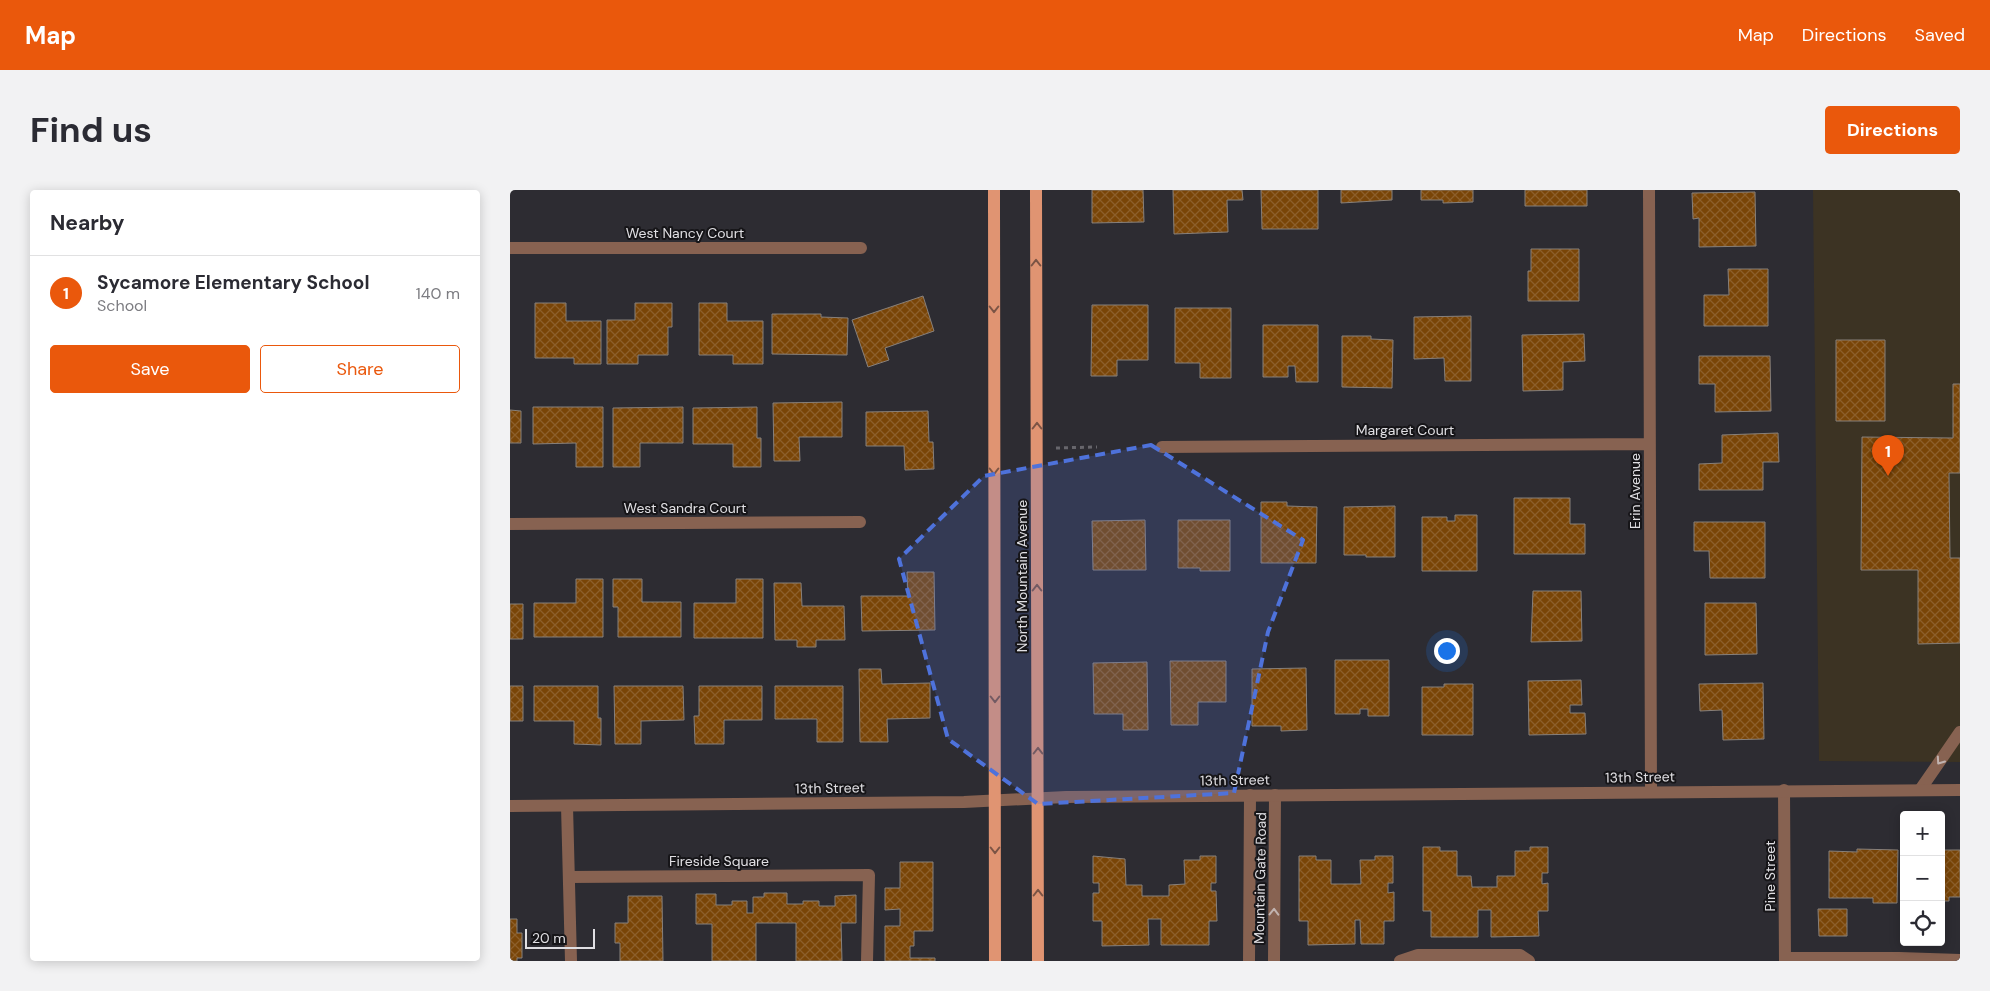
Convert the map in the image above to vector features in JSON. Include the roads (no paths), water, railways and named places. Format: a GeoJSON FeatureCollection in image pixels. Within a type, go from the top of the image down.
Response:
{"type":"FeatureCollection","features":[{"type":"Feature","properties":{"kind":"main road","name":"North Mountain Avenue"},"geometry":{"type":"LineString","coordinates":[[994,190],[995,961]]}},
{"type":"Feature","properties":{"kind":"main road","name":"North Mountain Avenue"},"geometry":{"type":"LineString","coordinates":[[1036,190],[1038,961]]}},
{"type":"Feature","properties":{"kind":"street","name":"Erin Avenue"},"geometry":{"type":"LineString","coordinates":[[1650,190],[1651,792]]}},
{"type":"Feature","properties":{"kind":"street","name":"West Nancy Court"},"geometry":{"type":"LineString","coordinates":[[510,248],[861,248]]}},
{"type":"Feature","properties":{"kind":"street","name":"Margaret Court"},"geometry":{"type":"LineString","coordinates":[[1162,447],[1650,444]]}},
{"type":"Feature","properties":{"kind":"street","name":"West Sandra Court"},"geometry":{"type":"LineString","coordinates":[[510,524],[860,522]]}},
{"type":"Feature","properties":{"kind":"street"},"geometry":{"type":"LineString","coordinates":[[1920,790],[1960,732]]}},
{"type":"Feature","properties":{"kind":"street","name":"Pine Street"},"geometry":{"type":"LineString","coordinates":[[1784,790],[1785,959]]}},
{"type":"Feature","properties":{"kind":"street","name":"13th Street"},"geometry":{"type":"LineString","coordinates":[[510,806],[995,802],[1066,797],[1960,790]]}},
{"type":"Feature","properties":{"kind":"street","name":"Mountain Gate Road"},"geometry":{"type":"LineString","coordinates":[[1249,961],[1250,795]]}},
{"type":"Feature","properties":{"kind":"street","name":"Mountain Gate Road"},"geometry":{"type":"LineString","coordinates":[[1274,961],[1275,795]]}},
{"type":"Feature","properties":{"kind":"street"},"geometry":{"type":"LineString","coordinates":[[567,806],[571,961]]}},
{"type":"Feature","properties":{"kind":"street","name":"Fireside Square"},"geometry":{"type":"LineString","coordinates":[[570,877],[870,875],[867,961]]}},
{"type":"Feature","properties":{"kind":"street"},"geometry":{"type":"LineString","coordinates":[[1400,961],[1418,955],[1520,955],[1529,961]]}},
{"type":"Feature","properties":{"kind":"street"},"geometry":{"type":"LineString","coordinates":[[1785,959],[1899,958],[1960,960]]}},
{"type":"Feature","properties":{"kind":"place","name":"Sycamore Elementary School"},"geometry":{"type":"Point","coordinates":[1888,476]}}]}
